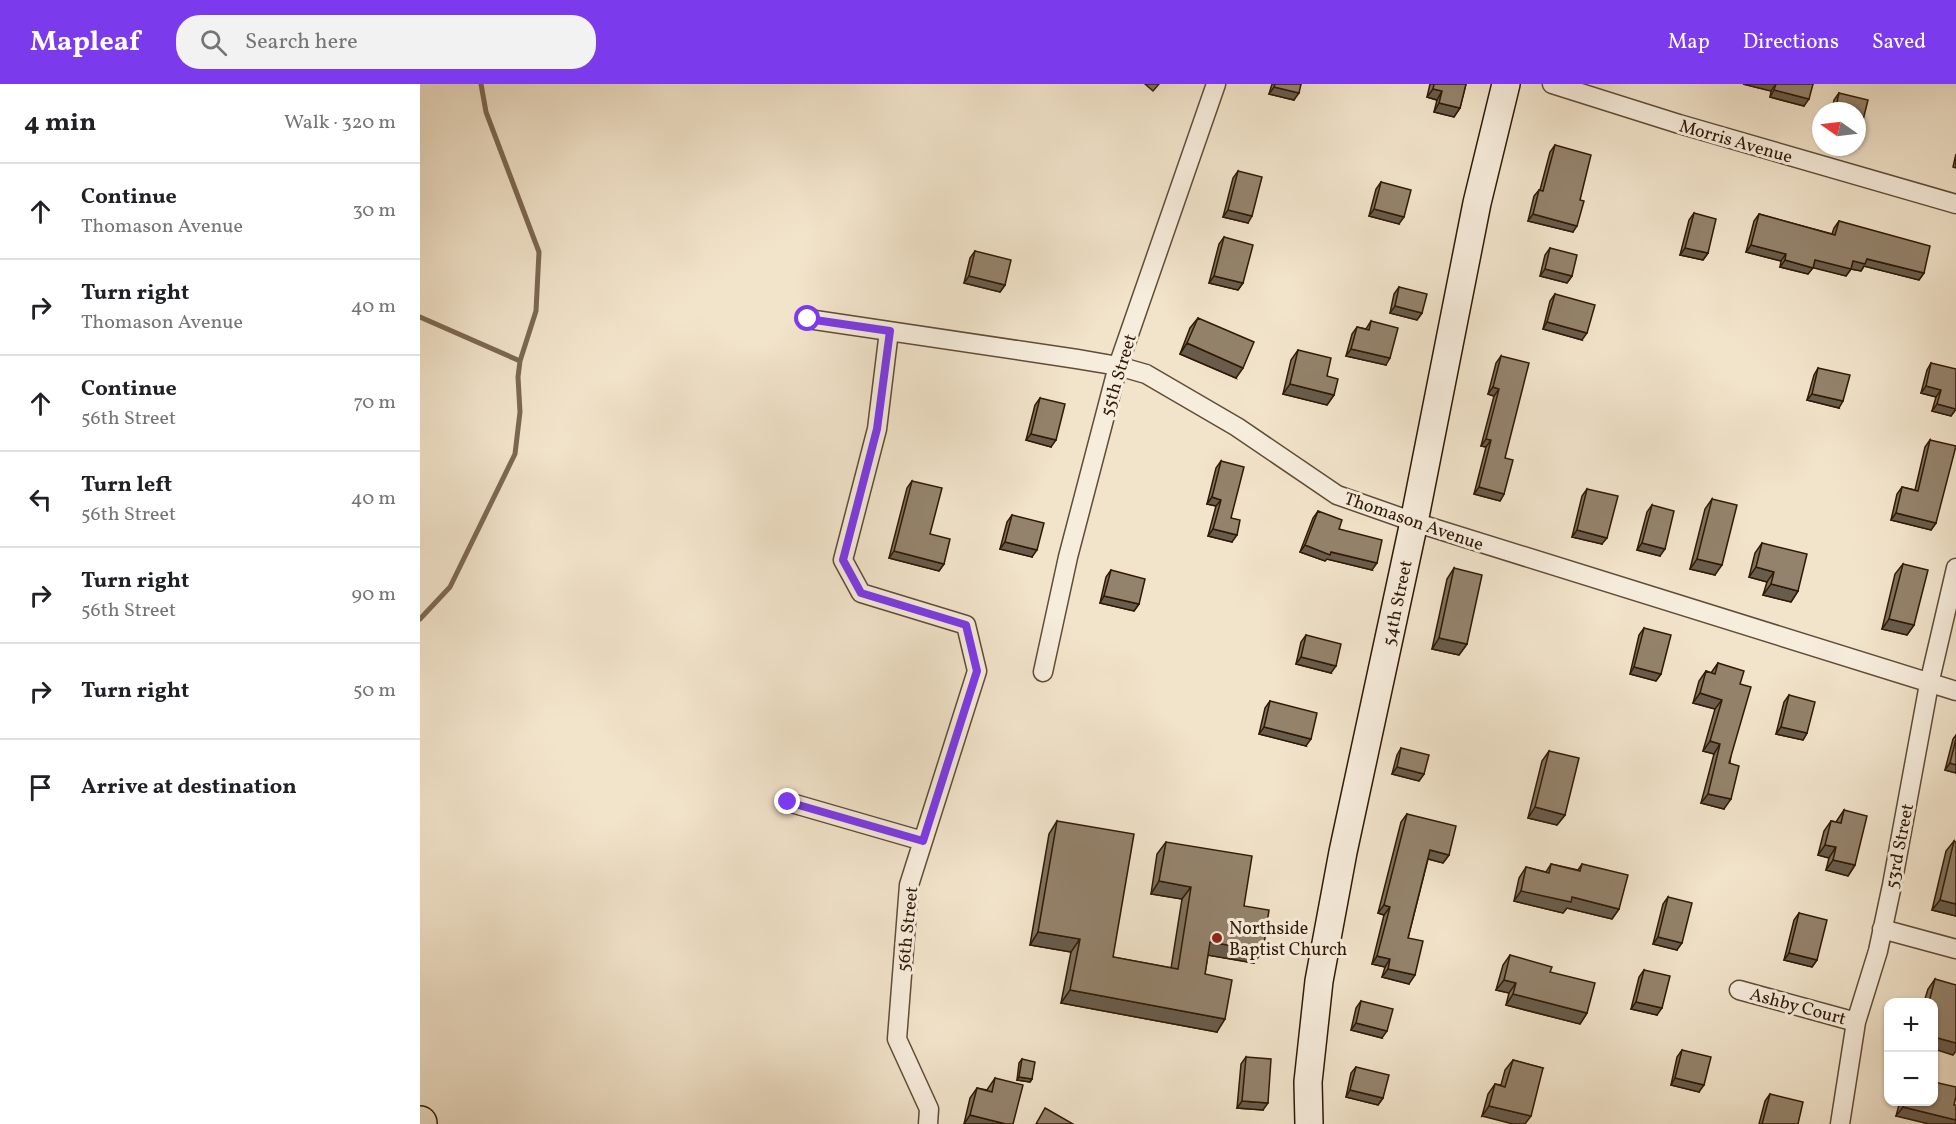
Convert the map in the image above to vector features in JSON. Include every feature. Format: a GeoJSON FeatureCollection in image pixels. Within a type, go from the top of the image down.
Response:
{"type":"FeatureCollection","features":[{"type":"Feature","properties":{"kind":"main road","name":"54th Street"},"geometry":{"type":"LineString","coordinates":[[1310,1124],[1308,1082],[1318,981],[1342,852],[1414,522],[1477,203],[1506,84]]}},
{"type":"Feature","properties":{"kind":"street","name":"55th Street"},"geometry":{"type":"LineString","coordinates":[[1043,672],[1068,557],[1118,366],[1216,84]]}},
{"type":"Feature","properties":{"kind":"street","name":"Morris Avenue"},"geometry":{"type":"LineString","coordinates":[[1552,84],[1679,124],[1956,204]]}},
{"type":"Feature","properties":{"kind":"street","name":"Thomason Avenue"},"geometry":{"type":"LineString","coordinates":[[808,319],[1118,366],[1146,374],[1237,427],[1337,495],[1414,522],[1956,691]]}},
{"type":"Feature","properties":{"kind":"street","name":"56th Street"},"geometry":{"type":"LineString","coordinates":[[890,331],[877,429],[843,560],[861,593],[966,625],[977,671],[909,885],[897,1039],[929,1109],[928,1124]]}},
{"type":"Feature","properties":{"kind":"street","name":"53rd Street"},"geometry":{"type":"LineString","coordinates":[[1840,1124],[1857,1022],[1882,929],[1929,684],[1956,568]]}},
{"type":"Feature","properties":{"kind":"street"},"geometry":{"type":"LineString","coordinates":[[788,802],[923,841]]}},
{"type":"Feature","properties":{"kind":"street"},"geometry":{"type":"LineString","coordinates":[[1882,929],[1956,949]]}},
{"type":"Feature","properties":{"kind":"street","name":"Ashby Court"},"geometry":{"type":"LineString","coordinates":[[1739,990],[1857,1022]]}},
{"type":"Feature","properties":{"kind":"building"},"geometry":{"type":"Polygon","coordinates":[[[1275,84],[1301,84],[1299,93],[1274,87],[1275,84]]]}},
{"type":"Feature","properties":{"kind":"building"},"geometry":{"type":"Polygon","coordinates":[[[1434,84],[1466,84],[1460,108],[1439,103],[1442,91],[1433,89],[1434,84]]]}},
{"type":"Feature","properties":{"kind":"building"},"geometry":{"type":"Polygon","coordinates":[[[1776,84],[1813,84],[1809,99],[1774,90],[1776,84]]]}},
{"type":"Feature","properties":{"kind":"building"},"geometry":{"type":"Polygon","coordinates":[[[1839,93],[1868,100],[1866,108],[1866,102],[1837,102],[1839,93]]]}},
{"type":"Feature","properties":{"kind":"building"},"geometry":{"type":"Polygon","coordinates":[[[1555,145],[1591,155],[1580,200],[1584,201],[1577,226],[1533,214],[1539,190],[1543,191],[1555,145]]]}},
{"type":"Feature","properties":{"kind":"building"},"geometry":{"type":"Polygon","coordinates":[[[1238,171],[1262,177],[1252,216],[1228,210],[1238,171]]]}},
{"type":"Feature","properties":{"kind":"building"},"geometry":{"type":"Polygon","coordinates":[[[1381,182],[1411,190],[1404,217],[1374,209],[1381,182]]]}},
{"type":"Feature","properties":{"kind":"building"},"geometry":{"type":"Polygon","coordinates":[[[1694,213],[1716,219],[1708,253],[1685,248],[1694,213]]]}},
{"type":"Feature","properties":{"kind":"building"},"geometry":{"type":"Polygon","coordinates":[[[1759,214],[1835,235],[1839,221],[1930,246],[1924,273],[1867,259],[1865,264],[1853,261],[1851,269],[1815,260],[1813,268],[1785,260],[1786,254],[1751,245],[1759,214]]]}},
{"type":"Feature","properties":{"kind":"building"},"geometry":{"type":"Polygon","coordinates":[[[1224,237],[1253,245],[1243,283],[1214,276],[1224,237]]]}},
{"type":"Feature","properties":{"kind":"building"},"geometry":{"type":"Polygon","coordinates":[[[1550,248],[1577,255],[1572,276],[1545,269],[1550,248]]]}},
{"type":"Feature","properties":{"kind":"building"},"geometry":{"type":"Polygon","coordinates":[[[975,251],[1011,260],[1005,285],[969,276],[975,251]]]}},
{"type":"Feature","properties":{"kind":"building"},"geometry":{"type":"Polygon","coordinates":[[[1399,287],[1427,294],[1422,313],[1395,306],[1399,287]]]}},
{"type":"Feature","properties":{"kind":"building"},"geometry":{"type":"Polygon","coordinates":[[[1555,294],[1595,305],[1587,333],[1547,322],[1555,294]]]}},
{"type":"Feature","properties":{"kind":"building"},"geometry":{"type":"Polygon","coordinates":[[[1198,318],[1254,342],[1243,368],[1187,343],[1198,318]]]}},
{"type":"Feature","properties":{"kind":"building"},"geometry":{"type":"Polygon","coordinates":[[[1371,321],[1398,328],[1390,358],[1351,349],[1357,327],[1369,330],[1371,321]]]}},
{"type":"Feature","properties":{"kind":"building"},"geometry":{"type":"Polygon","coordinates":[[[1298,350],[1331,358],[1327,376],[1338,379],[1334,395],[1290,384],[1298,350]]]}},
{"type":"Feature","properties":{"kind":"building"},"geometry":{"type":"Polygon","coordinates":[[[1501,356],[1529,363],[1505,458],[1513,460],[1504,494],[1479,487],[1491,440],[1486,439],[1499,389],[1493,387],[1501,356]]]}},
{"type":"Feature","properties":{"kind":"building"},"geometry":{"type":"Polygon","coordinates":[[[1931,363],[1956,369],[1956,409],[1937,404],[1941,390],[1926,386],[1931,363]]]}},
{"type":"Feature","properties":{"kind":"building"},"geometry":{"type":"Polygon","coordinates":[[[1818,368],[1850,375],[1843,401],[1812,394],[1818,368]]]}},
{"type":"Feature","properties":{"kind":"building"},"geometry":{"type":"Polygon","coordinates":[[[1040,398],[1065,404],[1056,440],[1031,434],[1040,398]]]}},
{"type":"Feature","properties":{"kind":"building"},"geometry":{"type":"Polygon","coordinates":[[[1930,440],[1956,446],[1936,523],[1896,513],[1902,487],[1918,491],[1930,440]]]}},
{"type":"Feature","properties":{"kind":"building"},"geometry":{"type":"Polygon","coordinates":[[[1221,461],[1244,467],[1231,518],[1240,520],[1237,535],[1213,529],[1221,500],[1212,497],[1221,461]]]}},
{"type":"Feature","properties":{"kind":"building"},"geometry":{"type":"Polygon","coordinates":[[[912,481],[942,488],[930,534],[950,539],[944,564],[894,551],[912,481]]]}},
{"type":"Feature","properties":{"kind":"building"},"geometry":{"type":"Polygon","coordinates":[[[1587,489],[1618,496],[1607,538],[1577,530],[1587,489]]]}},
{"type":"Feature","properties":{"kind":"building"},"geometry":{"type":"Polygon","coordinates":[[[1712,499],[1737,505],[1722,565],[1697,559],[1712,499]]]}},
{"type":"Feature","properties":{"kind":"building"},"geometry":{"type":"Polygon","coordinates":[[[1652,505],[1674,511],[1665,549],[1642,543],[1652,505]]]}},
{"type":"Feature","properties":{"kind":"building"},"geometry":{"type":"Polygon","coordinates":[[[1318,511],[1342,520],[1339,529],[1382,540],[1377,563],[1331,552],[1330,555],[1305,545],[1318,511]]]}},
{"type":"Feature","properties":{"kind":"building"},"geometry":{"type":"Polygon","coordinates":[[[1012,515],[1044,523],[1037,550],[1005,542],[1012,515]]]}},
{"type":"Feature","properties":{"kind":"building"},"geometry":{"type":"Polygon","coordinates":[[[1762,543],[1807,554],[1798,591],[1771,584],[1774,572],[1756,567],[1762,543]]]}},
{"type":"Feature","properties":{"kind":"building"},"geometry":{"type":"Polygon","coordinates":[[[1903,564],[1928,570],[1914,625],[1889,619],[1903,564]]]}},
{"type":"Feature","properties":{"kind":"building"},"geometry":{"type":"Polygon","coordinates":[[[1454,568],[1482,575],[1467,644],[1439,638],[1454,568]]]}},
{"type":"Feature","properties":{"kind":"building"},"geometry":{"type":"Polygon","coordinates":[[[1111,570],[1145,579],[1139,604],[1104,596],[1111,570]]]}},
{"type":"Feature","properties":{"kind":"building"},"geometry":{"type":"Polygon","coordinates":[[[1644,628],[1671,635],[1661,674],[1634,667],[1644,628]]]}},
{"type":"Feature","properties":{"kind":"building"},"geometry":{"type":"Polygon","coordinates":[[[1306,635],[1341,644],[1336,666],[1301,657],[1306,635]]]}},
{"type":"Feature","properties":{"kind":"building"},"geometry":{"type":"Polygon","coordinates":[[[1718,663],[1744,671],[1740,684],[1751,687],[1729,763],[1739,766],[1731,799],[1708,794],[1720,744],[1710,741],[1722,700],[1700,693],[1706,671],[1715,674],[1718,663]]]}},
{"type":"Feature","properties":{"kind":"building"},"geometry":{"type":"Polygon","coordinates":[[[1789,695],[1815,702],[1807,733],[1781,727],[1789,695]]]}},
{"type":"Feature","properties":{"kind":"building"},"geometry":{"type":"Polygon","coordinates":[[[1270,701],[1317,713],[1311,739],[1264,727],[1270,701]]]}},
{"type":"Feature","properties":{"kind":"building"},"geometry":{"type":"Polygon","coordinates":[[[1956,739],[1956,765],[1950,763],[1956,739]]]}},
{"type":"Feature","properties":{"kind":"building"},"geometry":{"type":"Polygon","coordinates":[[[1401,748],[1429,755],[1424,774],[1397,767],[1401,748]]]}},
{"type":"Feature","properties":{"kind":"building"},"geometry":{"type":"Polygon","coordinates":[[[1549,751],[1579,758],[1565,815],[1535,807],[1549,751]]]}},
{"type":"Feature","properties":{"kind":"building"},"geometry":{"type":"Polygon","coordinates":[[[1844,810],[1867,816],[1855,865],[1833,860],[1836,847],[1825,845],[1831,821],[1841,823],[1844,810]]]}},
{"type":"Feature","properties":{"kind":"building"},"geometry":{"type":"Polygon","coordinates":[[[1407,814],[1456,826],[1449,855],[1430,850],[1408,938],[1423,941],[1415,975],[1388,969],[1390,959],[1377,956],[1390,907],[1384,905],[1407,814]]]}},
{"type":"Feature","properties":{"kind":"building"},"geometry":{"type":"Polygon","coordinates":[[[1057,821],[1134,834],[1113,957],[1178,969],[1191,887],[1159,881],[1166,842],[1252,856],[1244,906],[1269,910],[1263,951],[1210,942],[1205,974],[1232,980],[1225,1019],[1070,990],[1080,939],[1038,932],[1057,821]]]}},
{"type":"Feature","properties":{"kind":"building"},"geometry":{"type":"Polygon","coordinates":[[[1954,841],[1956,842],[1956,904],[1940,900],[1954,841]]]}},
{"type":"Feature","properties":{"kind":"building"},"geometry":{"type":"Polygon","coordinates":[[[1551,864],[1580,871],[1582,864],[1628,875],[1619,909],[1572,897],[1571,902],[1521,891],[1526,867],[1549,873],[1551,864]]]}},
{"type":"Feature","properties":{"kind":"building"},"geometry":{"type":"Polygon","coordinates":[[[1668,897],[1692,903],[1682,943],[1658,937],[1668,897]]]}},
{"type":"Feature","properties":{"kind":"building"},"geometry":{"type":"Polygon","coordinates":[[[1799,913],[1827,920],[1817,960],[1789,953],[1799,913]]]}},
{"type":"Feature","properties":{"kind":"building"},"geometry":{"type":"Polygon","coordinates":[[[1510,955],[1552,967],[1550,972],[1595,983],[1587,1013],[1513,994],[1516,983],[1504,980],[1510,955]]]}},
{"type":"Feature","properties":{"kind":"building"},"geometry":{"type":"Polygon","coordinates":[[[1644,970],[1670,976],[1662,1008],[1636,1002],[1644,970]]]}},
{"type":"Feature","properties":{"kind":"building"},"geometry":{"type":"Polygon","coordinates":[[[1935,979],[1956,985],[1956,1043],[1938,1038],[1938,998],[1930,998],[1935,979]]]}},
{"type":"Feature","properties":{"kind":"building"},"geometry":{"type":"Polygon","coordinates":[[[1361,1001],[1393,1009],[1387,1031],[1356,1023],[1361,1001]]]}},
{"type":"Feature","properties":{"kind":"building"},"geometry":{"type":"Polygon","coordinates":[[[1682,1050],[1711,1057],[1704,1085],[1675,1078],[1682,1050]]]}},
{"type":"Feature","properties":{"kind":"building"},"geometry":{"type":"Polygon","coordinates":[[[1246,1057],[1271,1059],[1268,1103],[1242,1101],[1246,1057]]]}},
{"type":"Feature","properties":{"kind":"building"},"geometry":{"type":"Polygon","coordinates":[[[1022,1059],[1035,1062],[1032,1079],[1019,1077],[1022,1059]]]}},
{"type":"Feature","properties":{"kind":"building"},"geometry":{"type":"Polygon","coordinates":[[[1513,1060],[1543,1068],[1531,1116],[1489,1106],[1495,1084],[1505,1087],[1513,1060]]]}},
{"type":"Feature","properties":{"kind":"building"},"geometry":{"type":"Polygon","coordinates":[[[1356,1067],[1389,1075],[1383,1098],[1350,1090],[1356,1067]]]}},
{"type":"Feature","properties":{"kind":"building"},"geometry":{"type":"Polygon","coordinates":[[[995,1078],[1023,1085],[1013,1124],[970,1115],[977,1088],[992,1092],[995,1078]]]}},
{"type":"Feature","properties":{"kind":"building"},"geometry":{"type":"Polygon","coordinates":[[[1938,1083],[1956,1087],[1954,1105],[1956,1105],[1956,1120],[1903,1107],[1938,1106],[1938,1083]]]}},
{"type":"Feature","properties":{"kind":"building"},"geometry":{"type":"Polygon","coordinates":[[[1770,1094],[1803,1102],[1798,1124],[1762,1124],[1770,1094]]]}},
{"type":"Feature","properties":{"kind":"building"},"geometry":{"type":"Polygon","coordinates":[[[1045,1108],[1073,1124],[1036,1124],[1045,1108]]]}},
{"type":"Feature","properties":{"kind":"waterway"},"geometry":{"type":"LineString","coordinates":[[420,619],[450,587],[515,454],[520,412],[518,377],[520,361],[536,311],[539,252],[486,112],[481,84]]}},
{"type":"Feature","properties":{"kind":"waterway"},"geometry":{"type":"LineString","coordinates":[[420,317],[520,361]]}},
{"type":"Feature","properties":{"kind":"place","name":"Northside Baptist Church"},"geometry":{"type":"Point","coordinates":[1217,938]}},
{"type":"Feature","properties":{"kind":"route"},"geometry":{"type":"LineString","coordinates":[[788,802],[923,841],[977,671],[966,625],[861,593],[843,560],[877,429],[890,331],[808,319]]}}]}
